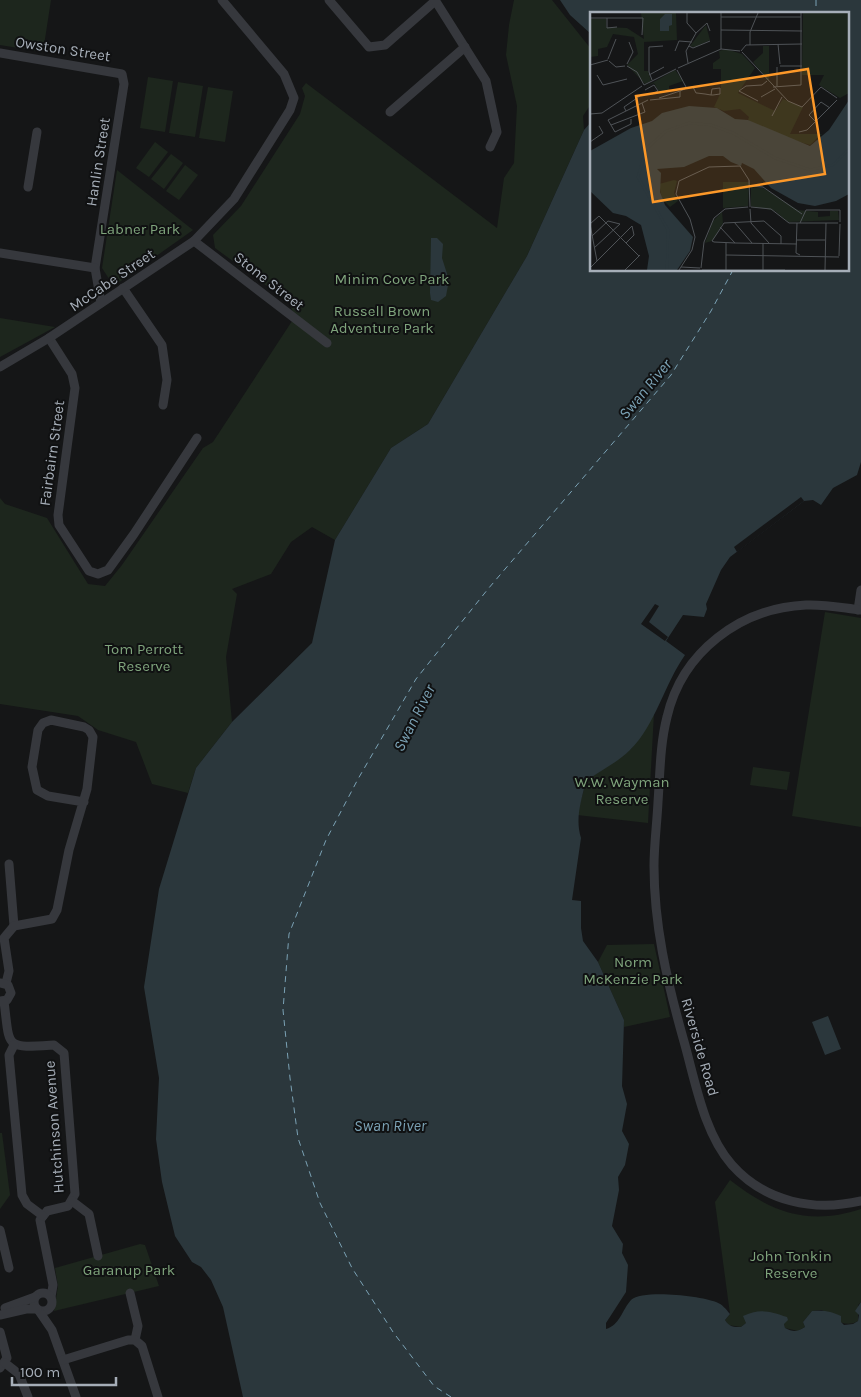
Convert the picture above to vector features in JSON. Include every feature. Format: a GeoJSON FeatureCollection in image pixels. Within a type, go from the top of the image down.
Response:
{"type":"FeatureCollection","features":[{"type":"Feature","properties":{"kind":"street","name":"McCabe Street"},"geometry":{"type":"LineString","coordinates":[[0,367],[49,338],[194,241],[234,199],[290,110],[294,98],[284,74],[222,0]]}},
{"type":"Feature","properties":{"kind":"street"},"geometry":{"type":"LineString","coordinates":[[329,0],[370,46],[385,45],[435,0],[486,81],[497,132],[490,147]]}},
{"type":"Feature","properties":{"kind":"street"},"geometry":{"type":"LineString","coordinates":[[390,112],[465,47]]}},
{"type":"Feature","properties":{"kind":"street","name":"Owston Street"},"geometry":{"type":"LineString","coordinates":[[0,53],[122,74]]}},
{"type":"Feature","properties":{"kind":"street","name":"Hanlin Street"},"geometry":{"type":"LineString","coordinates":[[101,303],[95,268],[116,144],[124,84],[122,74]]}},
{"type":"Feature","properties":{"kind":"street"},"geometry":{"type":"LineString","coordinates":[[28,187],[37,132]]}},
{"type":"Feature","properties":{"kind":"street","name":"Stone Street"},"geometry":{"type":"LineString","coordinates":[[194,241],[327,343]]}},
{"type":"Feature","properties":{"kind":"street"},"geometry":{"type":"LineString","coordinates":[[0,253],[95,268]]}},
{"type":"Feature","properties":{"kind":"street"},"geometry":{"type":"LineString","coordinates":[[99,284],[111,296]]}},
{"type":"Feature","properties":{"kind":"street"},"geometry":{"type":"LineString","coordinates":[[123,288],[162,345],[167,380],[163,405]]}},
{"type":"Feature","properties":{"kind":"street","name":"Fairbairn Street"},"geometry":{"type":"LineString","coordinates":[[49,338],[72,374],[76,388],[58,515],[60,525],[89,571],[98,574],[108,570],[197,438]]}},
{"type":"Feature","properties":{"kind":"street"},"geometry":{"type":"LineString","coordinates":[[860,610],[861,590]]}},
{"type":"Feature","properties":{"kind":"street","name":"Riverside Road"},"geometry":{"type":"LineString","coordinates":[[860,610],[806,605],[776,608],[751,617],[722,633],[708,643],[689,665],[675,692],[667,716],[662,748],[654,865],[656,911],[664,967],[707,1120],[717,1141],[734,1167],[750,1181],[772,1195],[811,1205],[861,1201]]}},
{"type":"Feature","properties":{"kind":"street"},"geometry":{"type":"LineString","coordinates":[[76,1397],[52,1330],[34,1304],[43,1296],[52,1278],[40,1220],[42,1216],[27,1204],[22,1196],[10,1055],[14,1045],[9,1039],[2,1001],[11,993],[3,983],[9,971],[4,938],[14,926],[52,919],[57,910],[69,850],[84,802],[93,737],[90,730],[84,726],[51,720],[43,724],[38,730],[32,768],[37,790],[48,796],[84,802]]}},
{"type":"Feature","properties":{"kind":"street"},"geometry":{"type":"LineString","coordinates":[[8,864],[14,926]]}},
{"type":"Feature","properties":{"kind":"street","name":"Hutchinson Avenue"},"geometry":{"type":"LineString","coordinates":[[14,1045],[20,1047],[54,1045],[64,1053],[75,1194],[68,1206],[47,1211],[42,1216]]}},
{"type":"Feature","properties":{"kind":"street"},"geometry":{"type":"LineString","coordinates":[[851,1202],[861,1195]]}},
{"type":"Feature","properties":{"kind":"street"},"geometry":{"type":"LineString","coordinates":[[72,1201],[89,1214],[98,1256]]}},
{"type":"Feature","properties":{"kind":"street"},"geometry":{"type":"LineString","coordinates":[[0,1230],[9,1268]]}},
{"type":"Feature","properties":{"kind":"street"},"geometry":{"type":"LineString","coordinates":[[130,1293],[138,1326],[135,1340]]}},
{"type":"Feature","properties":{"kind":"street"},"geometry":{"type":"LineString","coordinates":[[0,1309],[43,1296],[53,1302],[50,1309],[52,1330]]}},
{"type":"Feature","properties":{"kind":"street"},"geometry":{"type":"LineString","coordinates":[[0,1315],[26,1309],[50,1309]]}},
{"type":"Feature","properties":{"kind":"street"},"geometry":{"type":"LineString","coordinates":[[0,1332],[7,1358],[2,1365],[19,1374],[28,1397]]}},
{"type":"Feature","properties":{"kind":"street"},"geometry":{"type":"LineString","coordinates":[[64,1360],[128,1340],[135,1340],[142,1346],[158,1397]]}},
{"type":"Feature","properties":{"kind":"green space"},"geometry":{"type":"Polygon","coordinates":[[[0,0],[51,0],[43,52],[0,45],[0,0]]]}},
{"type":"Feature","properties":{"kind":"green space"},"geometry":{"type":"Polygon","coordinates":[[[514,0],[552,0],[590,48],[590,106],[583,116],[584,130],[527,256],[428,424],[391,448],[335,540],[312,527],[291,542],[271,574],[232,589],[237,594],[226,657],[232,722],[196,768],[188,793],[152,784],[136,742],[98,730],[78,716],[0,704],[0,498],[5,504],[47,518],[88,584],[105,586],[122,565],[203,448],[213,442],[294,318],[290,303],[215,248],[213,235],[241,206],[300,114],[305,96],[302,88],[306,83],[497,228],[504,178],[514,163],[517,106],[506,55],[514,0]]]}},
{"type":"Feature","properties":{"kind":"green space"},"geometry":{"type":"Polygon","coordinates":[[[148,77],[173,81],[165,132],[140,128],[148,77]]]}},
{"type":"Feature","properties":{"kind":"green space"},"geometry":{"type":"Polygon","coordinates":[[[178,82],[203,86],[195,137],[169,133],[178,82]]]}},
{"type":"Feature","properties":{"kind":"green space"},"geometry":{"type":"Polygon","coordinates":[[[208,87],[233,91],[225,142],[199,138],[208,87]]]}},
{"type":"Feature","properties":{"kind":"green space"},"geometry":{"type":"Polygon","coordinates":[[[155,142],[168,152],[149,177],[136,168],[155,142]]]}},
{"type":"Feature","properties":{"kind":"green space"},"geometry":{"type":"Polygon","coordinates":[[[171,154],[183,163],[164,189],[151,179],[171,154]]]}},
{"type":"Feature","properties":{"kind":"green space"},"geometry":{"type":"Polygon","coordinates":[[[185,165],[198,175],[179,200],[166,191],[185,165]]]}},
{"type":"Feature","properties":{"kind":"green space","name":"Labner Park"},"geometry":{"type":"Polygon","coordinates":[[[117,170],[193,230],[118,283],[111,282],[102,268],[117,170]]]}},
{"type":"Feature","properties":{"kind":"green space"},"geometry":{"type":"Polygon","coordinates":[[[0,318],[55,327],[0,357],[0,318]]]}},
{"type":"Feature","properties":{"kind":"green space"},"geometry":{"type":"Polygon","coordinates":[[[825,612],[861,618],[861,827],[792,816],[825,612]]]}},
{"type":"Feature","properties":{"kind":"green space","name":"W.W. Wayman Reserve"},"geometry":{"type":"Polygon","coordinates":[[[654,713],[648,823],[577,815],[586,781],[631,749],[654,713]]]}},
{"type":"Feature","properties":{"kind":"green space"},"geometry":{"type":"Polygon","coordinates":[[[753,767],[790,772],[787,790],[750,785],[753,767]]]}},
{"type":"Feature","properties":{"kind":"green space","name":"Norm McKenzie Park"},"geometry":{"type":"Polygon","coordinates":[[[654,944],[670,1017],[624,1027],[624,1020],[598,962],[607,945],[654,944]]]}},
{"type":"Feature","properties":{"kind":"green space"},"geometry":{"type":"Polygon","coordinates":[[[0,1133],[2,1133],[10,1195],[0,1209],[0,1133]]]}},
{"type":"Feature","properties":{"kind":"green space","name":"John Tonkin Reserve"},"geometry":{"type":"Polygon","coordinates":[[[730,1180],[761,1201],[792,1213],[824,1216],[861,1209],[861,1302],[858,1305],[858,1321],[848,1324],[844,1323],[822,1310],[812,1311],[803,1322],[805,1327],[798,1331],[785,1328],[784,1324],[746,1323],[741,1327],[728,1325],[725,1320],[730,1314],[715,1202],[730,1180]]]}},
{"type":"Feature","properties":{"kind":"green space","name":"Garanup Park"},"geometry":{"type":"Polygon","coordinates":[[[140,1244],[145,1245],[159,1286],[54,1311],[58,1286],[55,1268],[140,1244]]]}},
{"type":"Feature","properties":{"kind":"water","name":"Swan River"},"geometry":{"type":"Polygon","coordinates":[[[560,0],[861,0],[861,462],[857,475],[833,488],[821,505],[813,500],[804,501],[730,557],[721,570],[706,604],[707,609],[704,617],[683,615],[666,641],[685,655],[671,678],[646,729],[630,750],[586,781],[579,810],[581,838],[572,900],[581,901],[583,941],[598,962],[624,1020],[622,1086],[627,1104],[622,1131],[629,1144],[625,1165],[618,1177],[619,1190],[612,1226],[623,1244],[622,1253],[628,1265],[626,1292],[606,1323],[606,1329],[618,1321],[631,1300],[647,1295],[686,1296],[716,1302],[722,1305],[730,1314],[725,1320],[734,1327],[741,1327],[746,1323],[743,1316],[754,1312],[765,1311],[775,1313],[787,1317],[788,1320],[784,1324],[785,1328],[795,1331],[805,1327],[803,1322],[812,1311],[834,1313],[841,1316],[841,1322],[844,1325],[853,1324],[858,1321],[859,1315],[855,1311],[861,1302],[861,1397],[243,1397],[223,1307],[211,1280],[201,1267],[192,1262],[175,1236],[162,1182],[156,1139],[159,1078],[144,987],[159,889],[196,768],[232,722],[312,643],[335,540],[391,448],[428,424],[527,256],[584,130],[590,123],[590,271],[848,271],[848,12],[590,12],[590,33],[570,15],[560,0]]]}},
{"type":"Feature","properties":{"kind":"water"},"geometry":{"type":"Polygon","coordinates":[[[431,238],[437,238],[443,244],[442,258],[449,280],[446,296],[438,302],[431,300],[430,293],[431,238]]]}},
{"type":"Feature","properties":{"kind":"water"},"geometry":{"type":"Polygon","coordinates":[[[828,1016],[841,1049],[825,1055],[812,1022],[828,1016]]]}},
{"type":"Feature","properties":{"kind":"pier"},"geometry":{"type":"Polygon","coordinates":[[[801,497],[804,501],[737,552],[734,547],[801,497]]]}},
{"type":"Feature","properties":{"kind":"pier"},"geometry":{"type":"Polygon","coordinates":[[[655,604],[659,606],[649,622],[668,637],[665,641],[641,624],[655,604]]]}},
{"type":"Feature","properties":{"kind":"ferry route"},"geometry":{"type":"LineString","coordinates":[[816,0],[816,12]]}},
{"type":"Feature","properties":{"kind":"ferry route"},"geometry":{"type":"LineString","coordinates":[[451,1397],[434,1386],[393,1332],[352,1268],[320,1203],[298,1138],[290,1078],[283,1010],[289,934],[326,840],[358,779],[416,679],[488,589],[671,375],[711,311],[732,271]]}},
{"type":"Feature","properties":{"kind":"park label","name":"Minim Cove Park"},"geometry":{"type":"Point","coordinates":[392,279]}},
{"type":"Feature","properties":{"kind":"park label","name":"Russell Brown Adventure Park"},"geometry":{"type":"Point","coordinates":[382,320]}},
{"type":"Feature","properties":{"kind":"park label","name":"Tom Perrott Reserve"},"geometry":{"type":"Point","coordinates":[144,658]}}]}
